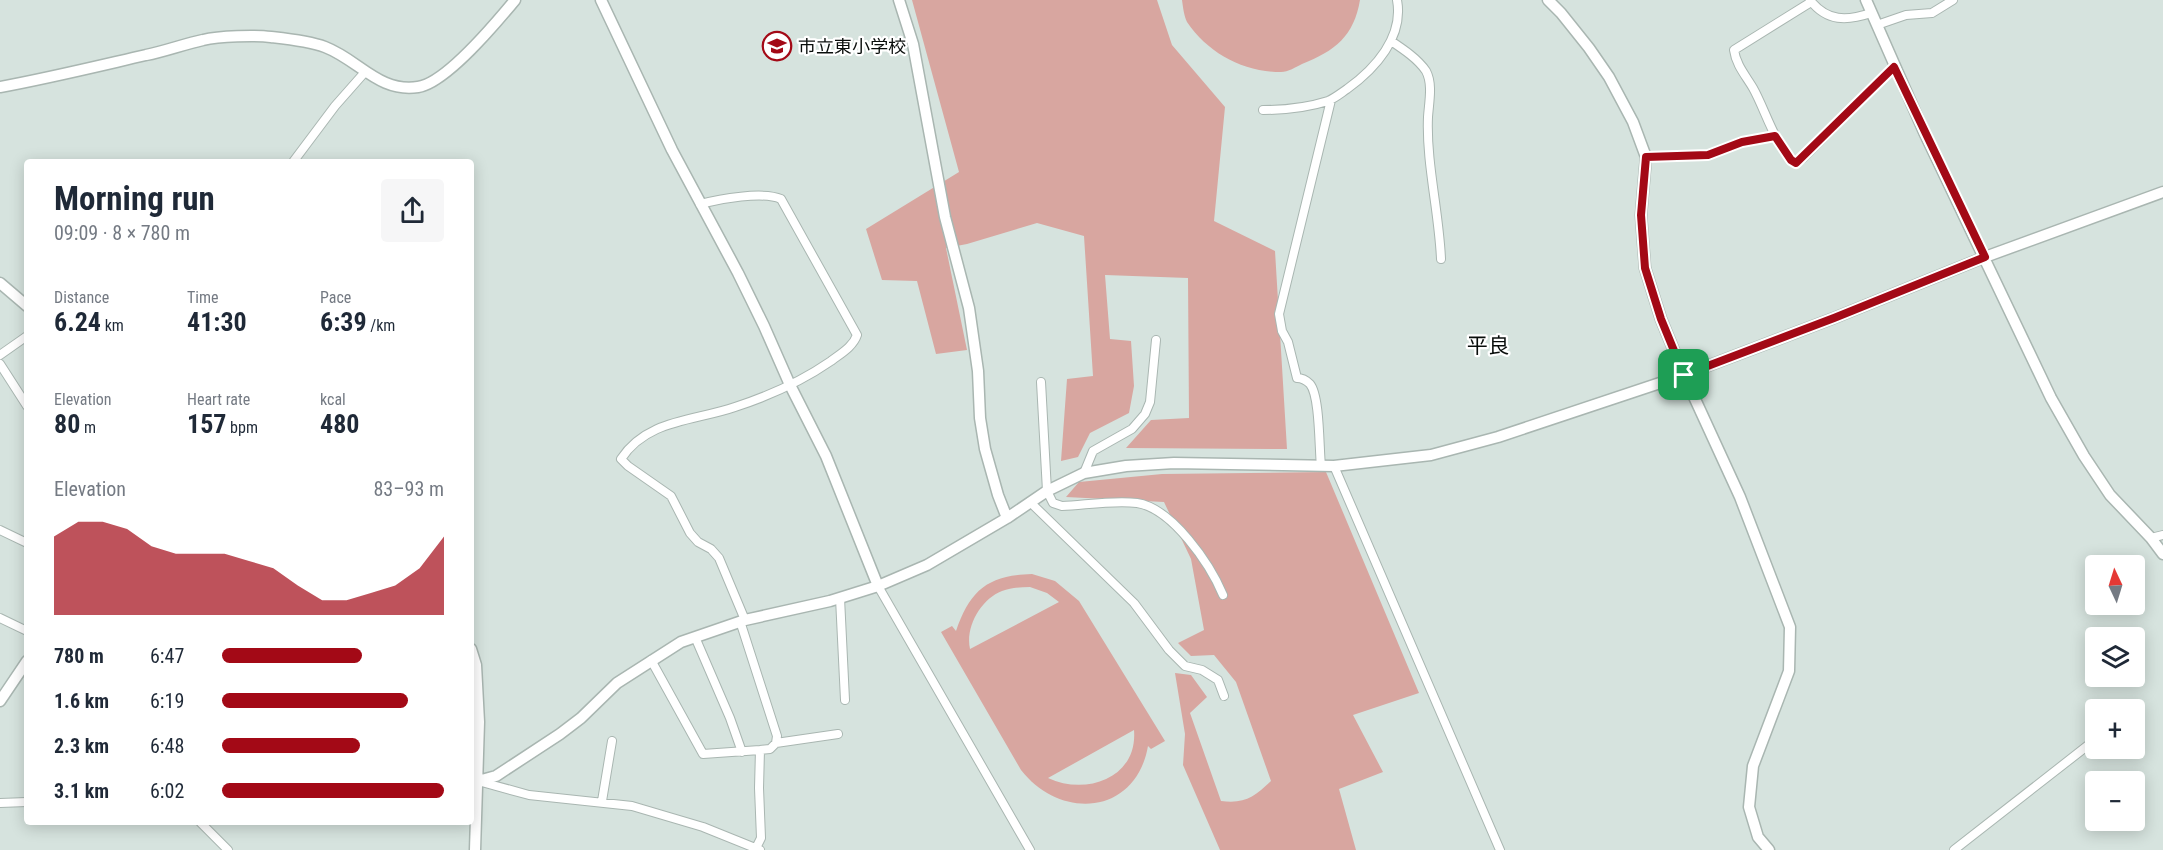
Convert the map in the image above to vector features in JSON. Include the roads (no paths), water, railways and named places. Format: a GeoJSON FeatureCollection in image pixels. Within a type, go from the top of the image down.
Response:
{"type":"FeatureCollection","features":[{"type":"Feature","properties":{"kind":"street"},"geometry":{"type":"LineString","coordinates":[[0,87],[149,55],[206,39],[269,36],[324,46],[344,56],[366,72],[398,88],[420,87],[430,84],[444,74],[479,41],[514,0]]}},
{"type":"Feature","properties":{"kind":"street"},"geometry":{"type":"LineString","coordinates":[[601,0],[672,150],[744,283],[790,385],[826,456],[878,586],[1030,850]]}},
{"type":"Feature","properties":{"kind":"street"},"geometry":{"type":"LineString","coordinates":[[899,0],[913,44],[945,217],[969,308],[978,371],[980,418],[985,449],[998,495],[1008,518]]}},
{"type":"Feature","properties":{"kind":"street"},"geometry":{"type":"LineString","coordinates":[[1263,110],[1288,110],[1331,100],[1373,68],[1391,41],[1398,17],[1397,0]]}},
{"type":"Feature","properties":{"kind":"street"},"geometry":{"type":"LineString","coordinates":[[1548,0],[1562,13],[1610,77],[1633,122],[1646,157],[1641,215],[1645,268],[1661,319],[1684,375],[1740,496],[1790,627],[1789,671],[1753,766],[1749,807],[1758,837],[1769,850]]}},
{"type":"Feature","properties":{"kind":"street"},"geometry":{"type":"LineString","coordinates":[[1866,0],[1894,67],[2042,380],[2084,456],[2110,495],[2163,554]]}},
{"type":"Feature","properties":{"kind":"street"},"geometry":{"type":"LineString","coordinates":[[1877,25],[1906,15],[1932,13],[1953,0]]}},
{"type":"Feature","properties":{"kind":"street"},"geometry":{"type":"LineString","coordinates":[[1871,13],[1839,20],[1822,13],[1811,1],[1734,50],[1735,59],[1754,90],[1775,136],[1791,160],[1796,163],[1894,67]]}},
{"type":"Feature","properties":{"kind":"street"},"geometry":{"type":"LineString","coordinates":[[1391,41],[1406,51],[1425,71],[1430,82],[1428,143],[1440,226],[1441,259]]}},
{"type":"Feature","properties":{"kind":"street"},"geometry":{"type":"LineString","coordinates":[[295,159],[335,106],[366,72]]}},
{"type":"Feature","properties":{"kind":"street"},"geometry":{"type":"LineString","coordinates":[[1321,466],[1317,407],[1308,381],[1297,378],[1288,342],[1282,331],[1280,314],[1331,100]]}},
{"type":"Feature","properties":{"kind":"street"},"geometry":{"type":"LineString","coordinates":[[1646,157],[1708,155],[1742,142],[1775,136]]}},
{"type":"Feature","properties":{"kind":"street"},"geometry":{"type":"LineString","coordinates":[[475,783],[496,776],[560,734],[581,718],[617,683],[681,642],[742,621],[840,598],[878,586],[927,566],[1008,518],[1047,491],[1084,473],[1126,466],[1174,463],[1334,466],[1431,455],[1498,437],[1684,375],[1985,257],[2163,192]]}},
{"type":"Feature","properties":{"kind":"street"},"geometry":{"type":"LineString","coordinates":[[700,204],[765,195],[781,199],[856,335],[848,348],[815,372],[790,385],[733,408],[675,421],[656,429],[628,447],[621,459],[671,496],[690,533],[719,558],[742,621],[777,736],[776,743]]}},
{"type":"Feature","properties":{"kind":"street"},"geometry":{"type":"LineString","coordinates":[[0,283],[24,303]]}},
{"type":"Feature","properties":{"kind":"street"},"geometry":{"type":"LineString","coordinates":[[0,356],[24,338]]}},
{"type":"Feature","properties":{"kind":"street"},"geometry":{"type":"LineString","coordinates":[[1084,473],[1093,451],[1131,429],[1145,414],[1149,402],[1156,340]]}},
{"type":"Feature","properties":{"kind":"street"},"geometry":{"type":"LineString","coordinates":[[0,364],[24,401]]}},
{"type":"Feature","properties":{"kind":"street"},"geometry":{"type":"LineString","coordinates":[[1041,382],[1047,491],[1053,503],[1062,506],[1135,503],[1150,506],[1164,515],[1198,552],[1216,578],[1223,595]]}},
{"type":"Feature","properties":{"kind":"street"},"geometry":{"type":"LineString","coordinates":[[1334,466],[1500,850]]}},
{"type":"Feature","properties":{"kind":"street"},"geometry":{"type":"LineString","coordinates":[[1030,502],[1134,603],[1169,650],[1185,666],[1202,670],[1218,680],[1224,696]]}},
{"type":"Feature","properties":{"kind":"street"},"geometry":{"type":"LineString","coordinates":[[0,530],[24,542]]}},
{"type":"Feature","properties":{"kind":"street"},"geometry":{"type":"LineString","coordinates":[[2151,538],[2163,535]]}},
{"type":"Feature","properties":{"kind":"street"},"geometry":{"type":"LineString","coordinates":[[840,598],[845,699]]}},
{"type":"Feature","properties":{"kind":"street"},"geometry":{"type":"LineString","coordinates":[[0,618],[24,630]]}},
{"type":"Feature","properties":{"kind":"street"},"geometry":{"type":"LineString","coordinates":[[695,637],[742,752]]}},
{"type":"Feature","properties":{"kind":"street"},"geometry":{"type":"LineString","coordinates":[[474,659],[479,722],[475,783],[475,850]]}},
{"type":"Feature","properties":{"kind":"street"},"geometry":{"type":"LineString","coordinates":[[651,660],[703,754],[770,749],[776,743],[838,734]]}},
{"type":"Feature","properties":{"kind":"street"},"geometry":{"type":"LineString","coordinates":[[0,701],[24,665]]}},
{"type":"Feature","properties":{"kind":"street"},"geometry":{"type":"LineString","coordinates":[[602,801],[612,741]]}},
{"type":"Feature","properties":{"kind":"street"},"geometry":{"type":"LineString","coordinates":[[1954,850],[2085,748]]}},
{"type":"Feature","properties":{"kind":"street"},"geometry":{"type":"LineString","coordinates":[[475,783],[530,795],[632,806],[680,819],[758,849],[761,838],[760,750]]}},
{"type":"Feature","properties":{"kind":"street"},"geometry":{"type":"LineString","coordinates":[[0,803],[24,802]]}},
{"type":"Feature","properties":{"kind":"street"},"geometry":{"type":"LineString","coordinates":[[203,825],[228,850]]}},
{"type":"Feature","properties":{"kind":"place","name":"市立東小学校"},"geometry":{"type":"Point","coordinates":[777,46]}},
{"type":"Feature","properties":{"kind":"district","name":"平良"},"geometry":{"type":"Point","coordinates":[1488,346]}}]}
